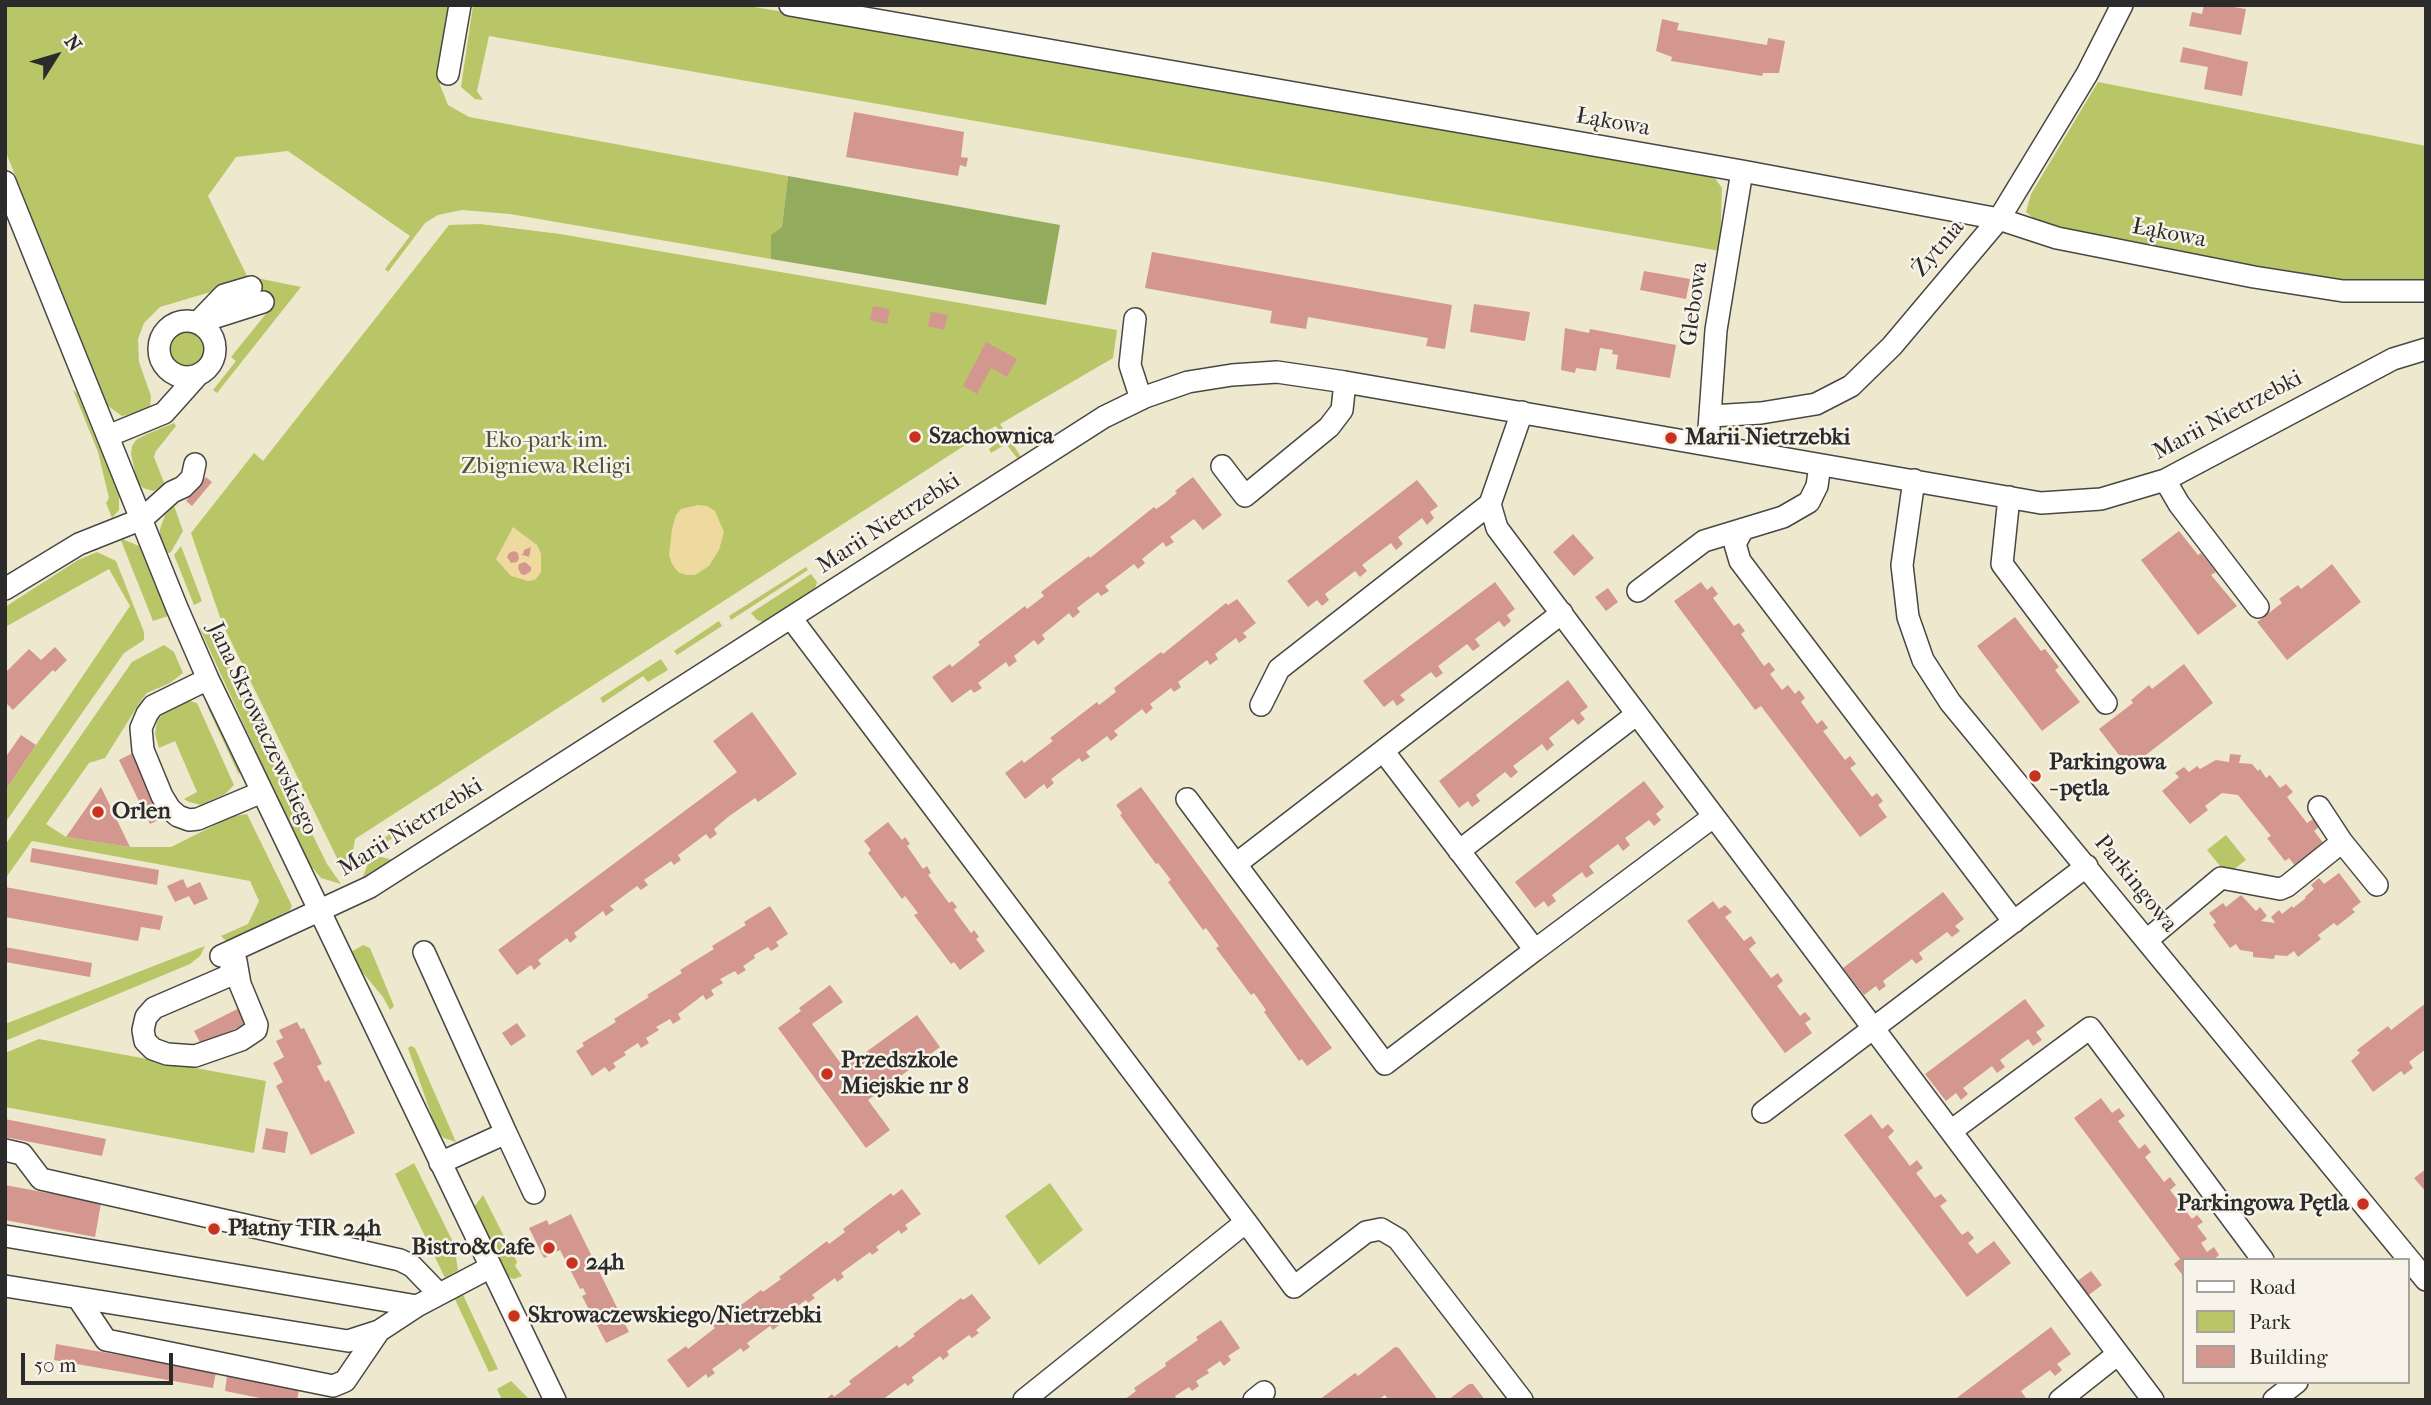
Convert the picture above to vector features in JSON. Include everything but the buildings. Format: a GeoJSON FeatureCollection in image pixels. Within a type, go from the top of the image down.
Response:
{"type":"FeatureCollection","features":[{"type":"Feature","properties":{"kind":"street"},"geometry":{"type":"LineString","coordinates":[[448,74],[460,5]]}},
{"type":"Feature","properties":{"kind":"street","name":"Łąkowa"},"geometry":{"type":"LineString","coordinates":[[790,5],[1742,171],[1998,219],[2057,238],[2254,277],[2343,291],[2426,291]]}},
{"type":"Feature","properties":{"kind":"street","name":"Żytnia"},"geometry":{"type":"LineString","coordinates":[[1711,416],[1761,413],[1816,404],[1852,386],[1892,346],[1998,219],[2087,74],[2122,5]]}},
{"type":"Feature","properties":{"kind":"street","name":"Glebowa"},"geometry":{"type":"LineString","coordinates":[[1706,444],[1711,416],[1716,330],[1742,171]]}},
{"type":"Feature","properties":{"kind":"street","name":"Jana Skrowaczewskiego"},"geometry":{"type":"LineString","coordinates":[[5,182],[208,678],[555,1400]]}},
{"type":"Feature","properties":{"kind":"street"},"geometry":{"type":"LineString","coordinates":[[197,324],[257,294]]}},
{"type":"Feature","properties":{"kind":"street"},"geometry":{"type":"LineString","coordinates":[[1135,319],[1130,365],[1141,399]]}},
{"type":"Feature","properties":{"kind":"street"},"geometry":{"type":"LineString","coordinates":[[108,436],[163,414],[211,363],[214,354],[211,336],[197,324],[187,322],[171,327],[160,341],[159,349],[164,366],[170,372],[187,377],[197,376]]}},
{"type":"Feature","properties":{"kind":"street","name":"Marii Nietrzebki"},"geometry":{"type":"LineString","coordinates":[[229,956],[370,887],[1104,417],[1141,399],[1188,382],[1276,372],[1522,412],[2040,503],[2101,499],[2165,480],[2393,359],[2426,349]]}},
{"type":"Feature","properties":{"kind":"street"},"geometry":{"type":"LineString","coordinates":[[1222,466],[1245,496],[1329,427],[1342,410],[1345,382]]}},
{"type":"Feature","properties":{"kind":"street"},"geometry":{"type":"LineString","coordinates":[[1261,705],[1279,669],[1490,504],[1522,412]]}},
{"type":"Feature","properties":{"kind":"street"},"geometry":{"type":"LineString","coordinates":[[1638,591],[1704,541],[1783,517],[1810,502],[1817,486],[1821,465]]}},
{"type":"Feature","properties":{"kind":"street","name":"Parkingowa"},"geometry":{"type":"LineString","coordinates":[[1914,480],[1902,565],[1908,617],[1923,660],[1951,702],[2147,940],[2400,1258]]}},
{"type":"Feature","properties":{"kind":"street"},"geometry":{"type":"LineString","coordinates":[[2165,480],[2179,504],[2259,607]]}},
{"type":"Feature","properties":{"kind":"street"},"geometry":{"type":"LineString","coordinates":[[5,589],[79,544],[142,519],[172,492]]}},
{"type":"Feature","properties":{"kind":"street"},"geometry":{"type":"LineString","coordinates":[[2010,497],[2002,564],[2106,703]]}},
{"type":"Feature","properties":{"kind":"street"},"geometry":{"type":"LineString","coordinates":[[1490,504],[1497,528],[2153,1400]]}},
{"type":"Feature","properties":{"kind":"street"},"geometry":{"type":"LineString","coordinates":[[1743,529],[1735,544],[1740,561],[2014,922]]}},
{"type":"Feature","properties":{"kind":"street"},"geometry":{"type":"LineString","coordinates":[[1236,864],[1562,614]]}},
{"type":"Feature","properties":{"kind":"street"},"geometry":{"type":"LineString","coordinates":[[791,618],[1294,1287],[1366,1233],[1381,1229],[1398,1239],[1522,1400]]}},
{"type":"Feature","properties":{"kind":"street"},"geometry":{"type":"LineString","coordinates":[[208,678],[153,706],[144,721],[141,738],[143,750],[162,796],[178,816],[189,820],[198,819],[262,792]]}},
{"type":"Feature","properties":{"kind":"street"},"geometry":{"type":"LineString","coordinates":[[1460,851],[1637,714]]}},
{"type":"Feature","properties":{"kind":"street"},"geometry":{"type":"LineString","coordinates":[[1384,752],[1535,950]]}},
{"type":"Feature","properties":{"kind":"street"},"geometry":{"type":"LineString","coordinates":[[1187,799],[1385,1063],[1713,817]]}},
{"type":"Feature","properties":{"kind":"street"},"geometry":{"type":"LineString","coordinates":[[2319,807],[2342,842],[2377,885]]}},
{"type":"Feature","properties":{"kind":"street"},"geometry":{"type":"LineString","coordinates":[[2147,940],[2221,878],[2280,889],[2342,842]]}},
{"type":"Feature","properties":{"kind":"street"},"geometry":{"type":"LineString","coordinates":[[1763,1112],[2087,866]]}},
{"type":"Feature","properties":{"kind":"street"},"geometry":{"type":"LineString","coordinates":[[424,952],[534,1193]]}},
{"type":"Feature","properties":{"kind":"street","name":"Marii Nietrzebki"},"geometry":{"type":"LineString","coordinates":[[229,956],[257,1025],[256,1030],[242,1040],[195,1056],[167,1054],[153,1049],[145,1041],[143,1030],[146,1017],[153,1009],[226,977],[232,970],[229,956]]}},
{"type":"Feature","properties":{"kind":"street"},"geometry":{"type":"LineString","coordinates":[[1951,1131],[2090,1028],[2262,1258]]}},
{"type":"Feature","properties":{"kind":"street"},"geometry":{"type":"LineString","coordinates":[[440,1163],[506,1133]]}},
{"type":"Feature","properties":{"kind":"street"},"geometry":{"type":"LineString","coordinates":[[5,1150],[22,1154],[41,1179],[400,1260],[412,1266],[439,1294]]}},
{"type":"Feature","properties":{"kind":"street"},"geometry":{"type":"LineString","coordinates":[[1024,1400],[1246,1222]]}},
{"type":"Feature","properties":{"kind":"street"},"geometry":{"type":"LineString","coordinates":[[5,1236],[417,1306]]}},
{"type":"Feature","properties":{"kind":"street"},"geometry":{"type":"LineString","coordinates":[[5,1286],[348,1341],[379,1331],[417,1306],[491,1268]]}},
{"type":"Feature","properties":{"kind":"street"},"geometry":{"type":"LineString","coordinates":[[78,1298],[106,1340],[333,1386],[345,1381],[379,1331]]}},
{"type":"Feature","properties":{"kind":"street"},"geometry":{"type":"LineString","coordinates":[[2060,1400],[2118,1354]]}},
{"type":"Feature","properties":{"kind":"street"},"geometry":{"type":"LineString","coordinates":[[2274,1400],[2294,1384]]}},
{"type":"Feature","properties":{"kind":"green space"},"geometry":{"type":"Polygon","coordinates":[[[5,5],[453,5],[440,85],[448,105],[469,117],[788,176],[782,227],[771,236],[771,259],[510,214],[462,210],[438,215],[425,223],[388,272],[385,269],[410,236],[288,151],[236,157],[208,196],[247,276],[301,287],[217,393],[213,390],[236,361],[231,357],[269,310],[263,292],[256,293],[251,280],[160,307],[144,323],[138,339],[139,362],[151,396],[150,407],[146,411],[122,416],[108,406],[5,150],[5,5]]]}},
{"type":"Feature","properties":{"kind":"green space"},"geometry":{"type":"Polygon","coordinates":[[[473,5],[743,5],[1709,170],[1722,188],[1720,251],[489,36],[477,91],[483,100],[475,99],[461,87],[473,5]]]}},
{"type":"Feature","properties":{"kind":"green space"},"geometry":{"type":"Polygon","coordinates":[[[2098,82],[2426,146],[2426,283],[2338,282],[2043,226],[2026,212],[2031,194],[2098,82]]]}},
{"type":"Feature","properties":{"kind":"green space"},"geometry":{"type":"Polygon","coordinates":[[[788,176],[1060,225],[1046,305],[771,259],[771,235],[782,227],[788,176]]]}},
{"type":"Feature","properties":{"kind":"green space","name":"Eko-park im. Zbigniewa Religi"},"geometry":{"type":"Polygon","coordinates":[[[480,224],[560,234],[1117,330],[1113,358],[1000,424],[1021,457],[1017,458],[1006,444],[991,453],[989,449],[1004,438],[996,426],[987,431],[355,839],[350,871],[339,862],[222,623],[191,533],[254,453],[263,461],[449,225],[480,224]]]}},
{"type":"Feature","properties":{"kind":"green space"},"geometry":{"type":"Polygon","coordinates":[[[187,331],[199,337],[205,349],[199,361],[187,367],[175,361],[169,349],[175,337],[187,331]]]}},
{"type":"Feature","properties":{"kind":"green space"},"geometry":{"type":"Polygon","coordinates":[[[73,390],[77,393],[119,496],[119,510],[112,518],[106,503],[109,498],[98,452],[73,390]]]}},
{"type":"Feature","properties":{"kind":"green space"},"geometry":{"type":"Polygon","coordinates":[[[174,423],[176,426],[154,457],[165,485],[153,491],[143,488],[137,481],[131,454],[132,446],[145,435],[174,423]]]}},
{"type":"Feature","properties":{"kind":"green space"},"geometry":{"type":"Polygon","coordinates":[[[174,506],[183,531],[171,552],[167,554],[160,537],[160,529],[165,515],[174,506]]]}},
{"type":"Feature","properties":{"kind":"green space"},"geometry":{"type":"Polygon","coordinates":[[[120,538],[139,546],[168,616],[153,621],[120,538]]]}},
{"type":"Feature","properties":{"kind":"green space"},"geometry":{"type":"Polygon","coordinates":[[[181,546],[202,601],[194,605],[174,555],[181,546]]]}},
{"type":"Feature","properties":{"kind":"green space"},"geometry":{"type":"Polygon","coordinates":[[[97,552],[116,561],[144,632],[144,640],[124,653],[5,823],[5,791],[130,606],[109,569],[7,626],[5,607],[78,560],[97,552]]]}},
{"type":"Feature","properties":{"kind":"green space"},"geometry":{"type":"Polygon","coordinates":[[[806,567],[808,570],[731,620],[729,616],[806,567]]]}},
{"type":"Feature","properties":{"kind":"green space"},"geometry":{"type":"Polygon","coordinates":[[[811,574],[817,582],[815,589],[763,622],[751,613],[811,574]]]}},
{"type":"Feature","properties":{"kind":"green space"},"geometry":{"type":"Polygon","coordinates":[[[719,621],[722,626],[677,655],[674,651],[719,621]]]}},
{"type":"Feature","properties":{"kind":"green space"},"geometry":{"type":"Polygon","coordinates":[[[204,627],[214,635],[327,864],[341,884],[321,878],[306,860],[200,629],[204,627]]]}},
{"type":"Feature","properties":{"kind":"green space"},"geometry":{"type":"Polygon","coordinates":[[[164,645],[174,652],[183,673],[170,683],[147,693],[105,758],[89,763],[46,824],[66,837],[130,847],[171,847],[233,816],[247,814],[292,906],[290,910],[232,941],[221,936],[248,924],[259,901],[250,881],[32,841],[5,879],[5,845],[132,662],[164,645]]]}},
{"type":"Feature","properties":{"kind":"green space"},"geometry":{"type":"Polygon","coordinates":[[[661,659],[668,670],[648,682],[643,676],[603,703],[600,698],[661,659]]]}},
{"type":"Feature","properties":{"kind":"green space"},"geometry":{"type":"Polygon","coordinates":[[[190,701],[197,703],[234,785],[225,794],[201,805],[184,799],[197,792],[175,741],[159,748],[155,734],[157,721],[168,708],[190,701]]]}},
{"type":"Feature","properties":{"kind":"green space"},"geometry":{"type":"Polygon","coordinates":[[[207,706],[213,711],[240,770],[239,775],[207,706]]]}},
{"type":"Feature","properties":{"kind":"green space"},"geometry":{"type":"Polygon","coordinates":[[[459,789],[461,793],[370,853],[367,849],[459,789]]]}},
{"type":"Feature","properties":{"kind":"green space"},"geometry":{"type":"Polygon","coordinates":[[[2226,835],[2246,860],[2234,869],[2220,866],[2207,850],[2226,835]]]}},
{"type":"Feature","properties":{"kind":"green space"},"geometry":{"type":"Polygon","coordinates":[[[379,851],[378,856],[393,860],[362,879],[371,856],[379,851]]]}},
{"type":"Feature","properties":{"kind":"green space"},"geometry":{"type":"Polygon","coordinates":[[[363,945],[370,948],[394,1006],[390,1010],[351,952],[363,945]]]}},
{"type":"Feature","properties":{"kind":"green space"},"geometry":{"type":"Polygon","coordinates":[[[205,946],[200,956],[190,964],[5,1041],[5,1024],[205,946]]]}},
{"type":"Feature","properties":{"kind":"green space"},"geometry":{"type":"Polygon","coordinates":[[[39,1039],[266,1081],[254,1153],[5,1107],[5,1053],[39,1039]]]}},
{"type":"Feature","properties":{"kind":"green space"},"geometry":{"type":"Polygon","coordinates":[[[408,1048],[415,1048],[456,1142],[444,1138],[437,1131],[408,1048]]]}},
{"type":"Feature","properties":{"kind":"green space"},"geometry":{"type":"Polygon","coordinates":[[[414,1163],[454,1244],[458,1270],[445,1278],[395,1174],[414,1163]]]}},
{"type":"Feature","properties":{"kind":"green space"},"geometry":{"type":"Polygon","coordinates":[[[1050,1183],[1083,1230],[1039,1265],[1005,1216],[1050,1183]]]}},
{"type":"Feature","properties":{"kind":"green space"},"geometry":{"type":"Polygon","coordinates":[[[483,1195],[522,1276],[514,1279],[508,1277],[474,1207],[483,1195]]]}},
{"type":"Feature","properties":{"kind":"green space"},"geometry":{"type":"Polygon","coordinates":[[[460,1288],[498,1369],[489,1372],[452,1293],[460,1288]]]}},
{"type":"Feature","properties":{"kind":"green space"},"geometry":{"type":"Polygon","coordinates":[[[511,1381],[530,1400],[502,1400],[497,1389],[511,1381]]]}},
{"type":"Feature","properties":{"kind":"sand"},"geometry":{"type":"Polygon","coordinates":[[[698,505],[715,511],[724,532],[719,550],[709,566],[695,575],[686,575],[678,572],[669,555],[672,529],[681,509],[698,505]]]}},
{"type":"Feature","properties":{"kind":"sand"},"geometry":{"type":"Polygon","coordinates":[[[513,527],[537,545],[541,554],[541,572],[535,580],[528,581],[511,576],[496,559],[513,527]]]}},
{"type":"Feature","properties":{"kind":"place","name":"Szachownica"},"geometry":{"type":"Point","coordinates":[915,437]}},
{"type":"Feature","properties":{"kind":"place","name":"Marii Nietrzebki"},"geometry":{"type":"Point","coordinates":[1671,438]}},
{"type":"Feature","properties":{"kind":"place","name":"Parkingowa - pętla"},"geometry":{"type":"Point","coordinates":[2035,776]}},
{"type":"Feature","properties":{"kind":"place","name":"Orlen"},"geometry":{"type":"Point","coordinates":[98,812]}},
{"type":"Feature","properties":{"kind":"place","name":"Przedszkole Miejskie nr 8"},"geometry":{"type":"Point","coordinates":[827,1074]}},
{"type":"Feature","properties":{"kind":"place","name":"Parkingowa Pętla"},"geometry":{"type":"Point","coordinates":[2363,1204]}},
{"type":"Feature","properties":{"kind":"place","name":"Płatny TIR 24h"},"geometry":{"type":"Point","coordinates":[214,1229]}},
{"type":"Feature","properties":{"kind":"place","name":"Bistro&Cafe"},"geometry":{"type":"Point","coordinates":[549,1248]}},
{"type":"Feature","properties":{"kind":"place","name":"24h"},"geometry":{"type":"Point","coordinates":[572,1263]}},
{"type":"Feature","properties":{"kind":"place","name":"Skrowaczewskiego/Nietrzebki"},"geometry":{"type":"Point","coordinates":[514,1316]}}]}
